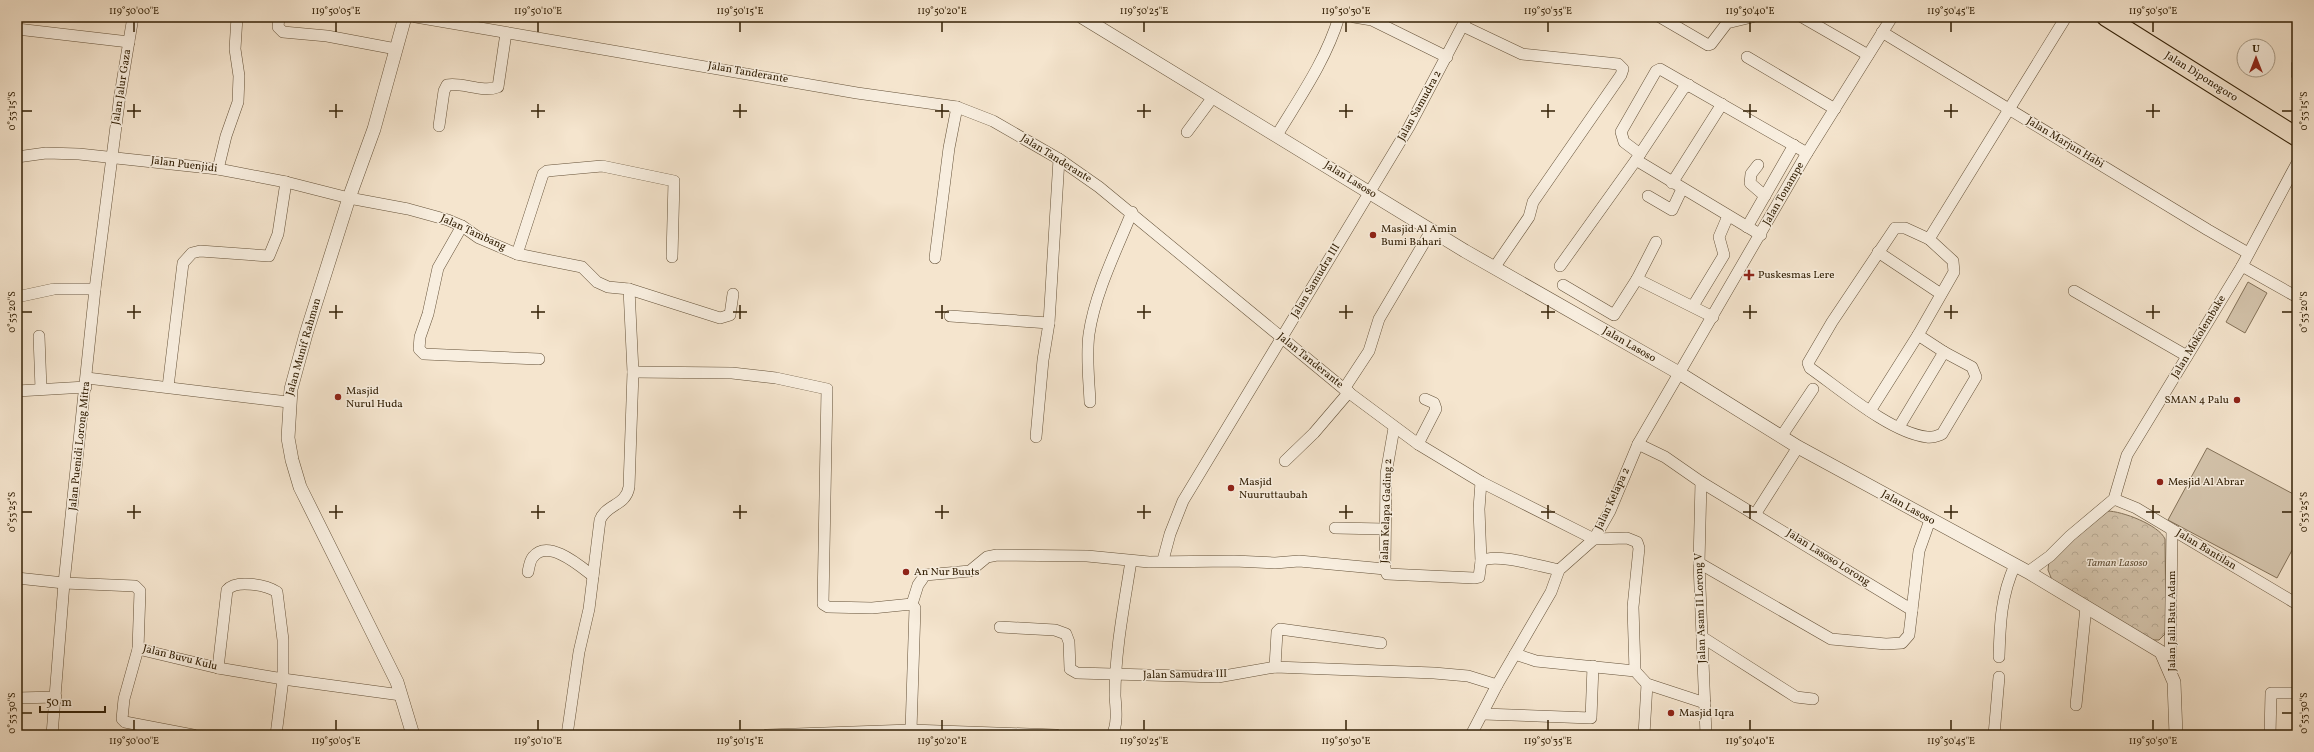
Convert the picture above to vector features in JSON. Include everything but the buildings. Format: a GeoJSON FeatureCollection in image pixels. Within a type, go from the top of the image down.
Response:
{"type":"FeatureCollection","features":[{"type":"Feature","properties":{"kind":"highway","name":"Jalan Diponegoro"},"geometry":{"type":"LineString","coordinates":[[2106,17],[2297,137]]}},
{"type":"Feature","properties":{"kind":"highway","name":"Jalan Diponegoro"},"geometry":{"type":"LineString","coordinates":[[2125,17],[2297,123]]}},
{"type":"Feature","properties":{"kind":"street","name":"Jalan Jalur Gaza"},"geometry":{"type":"LineString","coordinates":[[112,157],[120,95],[133,17]]}},
{"type":"Feature","properties":{"kind":"street"},"geometry":{"type":"LineString","coordinates":[[218,169],[226,136],[238,102],[239,76],[235,49],[237,17]]}},
{"type":"Feature","properties":{"kind":"street"},"geometry":{"type":"LineString","coordinates":[[279,17],[278,27],[283,32],[327,36],[396,50]]}},
{"type":"Feature","properties":{"kind":"street","name":"Jalan Munif Rahman"},"geometry":{"type":"LineString","coordinates":[[406,17],[374,130],[349,198],[302,346],[288,402],[288,438],[292,460],[300,487],[401,695],[413,735]]}},
{"type":"Feature","properties":{"kind":"street","name":"Jalan Tanderante"},"geometry":{"type":"LineString","coordinates":[[416,17],[857,93],[956,107],[993,121],[1060,159],[1132,212],[1282,338],[1394,428],[1481,482],[1594,539]]}},
{"type":"Feature","properties":{"kind":"street","name":"Jalan Lasoso"},"geometry":{"type":"LineString","coordinates":[[1082,17],[1277,135],[1431,231],[1679,373],[1798,447],[2028,572],[2161,652],[2170,672]]}},
{"type":"Feature","properties":{"kind":"street"},"geometry":{"type":"LineString","coordinates":[[1277,135],[1327,50],[1339,17]]}},
{"type":"Feature","properties":{"kind":"street"},"geometry":{"type":"LineString","coordinates":[[1354,17],[1372,20],[1447,57]]}},
{"type":"Feature","properties":{"kind":"street"},"geometry":{"type":"LineString","coordinates":[[1660,17],[1708,45],[1711,44],[1727,23],[1752,17]]}},
{"type":"Feature","properties":{"kind":"street"},"geometry":{"type":"LineString","coordinates":[[1802,17],[1868,55]]}},
{"type":"Feature","properties":{"kind":"street","name":"Jalan Tonampe"},"geometry":{"type":"LineString","coordinates":[[1679,373],[1713,317],[1807,153],[1892,17]]}},
{"type":"Feature","properties":{"kind":"street"},"geometry":{"type":"LineString","coordinates":[[1929,239],[2066,17]]}},
{"type":"Feature","properties":{"kind":"street"},"geometry":{"type":"LineString","coordinates":[[1465,22],[1522,54],[1618,64],[1623,69],[1621,75],[1533,202],[1529,217],[1494,268]]}},
{"type":"Feature","properties":{"kind":"street","name":"Jalan Samudra 2"},"geometry":{"type":"LineString","coordinates":[[1370,193],[1410,127],[1465,22]]}},
{"type":"Feature","properties":{"kind":"street"},"geometry":{"type":"LineString","coordinates":[[17,30],[129,42]]}},
{"type":"Feature","properties":{"kind":"street","name":"Jalan Marjun Habi"},"geometry":{"type":"LineString","coordinates":[[1882,32],[2248,253]]}},
{"type":"Feature","properties":{"kind":"street"},"geometry":{"type":"LineString","coordinates":[[439,126],[444,92],[447,85],[455,84],[482,88],[498,87],[506,33]]}},
{"type":"Feature","properties":{"kind":"street"},"geometry":{"type":"LineString","coordinates":[[1747,57],[1835,109]]}},
{"type":"Feature","properties":{"kind":"street"},"geometry":{"type":"LineString","coordinates":[[2297,66],[2297,75]]}},
{"type":"Feature","properties":{"kind":"street"},"geometry":{"type":"LineString","coordinates":[[1760,235],[1672,183],[1638,157],[1624,142],[1621,132],[1656,71],[1661,69],[1807,153]]}},
{"type":"Feature","properties":{"kind":"street"},"geometry":{"type":"LineString","coordinates":[[1560,266],[1689,85]]}},
{"type":"Feature","properties":{"kind":"street"},"geometry":{"type":"LineString","coordinates":[[1187,132],[1213,97]]}},
{"type":"Feature","properties":{"kind":"street"},"geometry":{"type":"LineString","coordinates":[[1672,183],[1722,104]]}},
{"type":"Feature","properties":{"kind":"street"},"geometry":{"type":"LineString","coordinates":[[935,258],[949,148],[956,107]]}},
{"type":"Feature","properties":{"kind":"street"},"geometry":{"type":"LineString","coordinates":[[1747,227],[1794,145]]}},
{"type":"Feature","properties":{"kind":"street","name":"Jalan Puenjidi"},"geometry":{"type":"LineString","coordinates":[[17,157],[46,153],[112,157],[218,169],[286,182],[349,198]]}},
{"type":"Feature","properties":{"kind":"street","name":"Jalan Puenidi Lorong Mitra"},"geometry":{"type":"LineString","coordinates":[[52,735],[64,584],[87,383],[95,290],[112,157]]}},
{"type":"Feature","properties":{"kind":"street"},"geometry":{"type":"LineString","coordinates":[[1036,437],[1049,323],[1060,159]]}},
{"type":"Feature","properties":{"kind":"street","name":"Jalan Mokolembake"},"geometry":{"type":"LineString","coordinates":[[2114,499],[2127,455],[2242,266],[2297,163]]}},
{"type":"Feature","properties":{"kind":"street"},"geometry":{"type":"LineString","coordinates":[[1758,165],[1751,174],[1750,183],[1765,196]]}},
{"type":"Feature","properties":{"kind":"street"},"geometry":{"type":"LineString","coordinates":[[517,254],[542,174],[547,171],[602,166],[674,181],[672,257]]}},
{"type":"Feature","properties":{"kind":"street"},"geometry":{"type":"LineString","coordinates":[[168,387],[183,263],[192,253],[200,251],[269,256],[278,234],[286,182]]}},
{"type":"Feature","properties":{"kind":"street"},"geometry":{"type":"LineString","coordinates":[[1648,196],[1672,210],[1682,189]]}},
{"type":"Feature","properties":{"kind":"street","name":"Jalan Samudra III"},"geometry":{"type":"LineString","coordinates":[[1163,560],[1170,534],[1183,501],[1370,193]]}},
{"type":"Feature","properties":{"kind":"street","name":"Jalan Tambang"},"geometry":{"type":"LineString","coordinates":[[349,198],[408,209],[462,226],[479,238],[517,254],[582,267],[597,282],[608,287],[629,290],[720,318],[730,316],[733,294]]}},
{"type":"Feature","properties":{"kind":"street"},"geometry":{"type":"LineString","coordinates":[[1090,402],[1088,347],[1091,324],[1115,252],[1132,212]]}},
{"type":"Feature","properties":{"kind":"street"},"geometry":{"type":"LineString","coordinates":[[1693,306],[1724,254],[1719,237],[1728,216]]}},
{"type":"Feature","properties":{"kind":"street"},"geometry":{"type":"LineString","coordinates":[[462,226],[438,268],[428,314],[420,337],[419,349],[424,354],[539,358]]}},
{"type":"Feature","properties":{"kind":"street"},"geometry":{"type":"LineString","coordinates":[[1870,411],[1918,335],[1954,272],[1955,266],[1949,257],[1929,239],[1905,228],[1895,228],[1818,343],[1808,363],[1810,368],[1870,411],[1899,427],[1927,437],[1942,434],[1976,377],[1976,373],[1972,367],[1944,352],[1918,335]]}},
{"type":"Feature","properties":{"kind":"street"},"geometry":{"type":"LineString","coordinates":[[1286,461],[1314,433],[1346,390],[1369,351],[1379,319],[1431,231]]}},
{"type":"Feature","properties":{"kind":"street"},"geometry":{"type":"LineString","coordinates":[[1563,285],[1614,315],[1637,279],[1656,242]]}},
{"type":"Feature","properties":{"kind":"street"},"geometry":{"type":"LineString","coordinates":[[1878,252],[1941,294]]}},
{"type":"Feature","properties":{"kind":"street"},"geometry":{"type":"LineString","coordinates":[[2242,266],[2297,297]]}},
{"type":"Feature","properties":{"kind":"street"},"geometry":{"type":"LineString","coordinates":[[1637,279],[1713,317]]}},
{"type":"Feature","properties":{"kind":"street"},"geometry":{"type":"LineString","coordinates":[[17,296],[54,289],[95,290]]}},
{"type":"Feature","properties":{"kind":"street"},"geometry":{"type":"LineString","coordinates":[[567,735],[593,576],[597,532],[602,514],[623,501],[627,496],[633,372],[629,290]]}},
{"type":"Feature","properties":{"kind":"street"},"geometry":{"type":"LineString","coordinates":[[2074,291],[2187,356]]}},
{"type":"Feature","properties":{"kind":"street"},"geometry":{"type":"LineString","coordinates":[[950,316],[1049,323]]}},
{"type":"Feature","properties":{"kind":"street"},"geometry":{"type":"LineString","coordinates":[[39,336],[41,389]]}},
{"type":"Feature","properties":{"kind":"street"},"geometry":{"type":"LineString","coordinates":[[1899,427],[1944,352]]}},
{"type":"Feature","properties":{"kind":"street"},"geometry":{"type":"LineString","coordinates":[[633,372],[732,373],[776,378],[827,388],[823,604],[828,607],[872,608],[912,604]]}},
{"type":"Feature","properties":{"kind":"street","name":"Jalan Kelapa 2"},"geometry":{"type":"LineString","coordinates":[[1471,735],[1497,685],[1551,592],[1559,570],[1594,539],[1610,511],[1638,444],[1679,373]]}},
{"type":"Feature","properties":{"kind":"street"},"geometry":{"type":"LineString","coordinates":[[17,391],[87,383],[168,387],[288,402]]}},
{"type":"Feature","properties":{"kind":"street"},"geometry":{"type":"LineString","coordinates":[[1782,437],[1813,388]]}},
{"type":"Feature","properties":{"kind":"street"},"geometry":{"type":"LineString","coordinates":[[1418,444],[1436,409],[1434,403],[1426,399]]}},
{"type":"Feature","properties":{"kind":"street","name":"Jalan Kelapa Gading 2"},"geometry":{"type":"LineString","coordinates":[[1394,428],[1386,474],[1386,574],[1474,578],[1478,577],[1481,561]]}},
{"type":"Feature","properties":{"kind":"street","name":"Jalan Lasoso Lorong"},"geometry":{"type":"LineString","coordinates":[[1638,444],[1665,457],[1701,482],[1912,610]]}},
{"type":"Feature","properties":{"kind":"street"},"geometry":{"type":"LineString","coordinates":[[1756,514],[1798,447]]}},
{"type":"Feature","properties":{"kind":"street"},"geometry":{"type":"LineString","coordinates":[[1481,482],[1479,509],[1481,561],[1488,559],[1500,560],[1559,570]]}},
{"type":"Feature","properties":{"kind":"street","name":"Jalan Asam II Lorong V"},"geometry":{"type":"LineString","coordinates":[[1701,482],[1699,563],[1706,735]]}},
{"type":"Feature","properties":{"kind":"street"},"geometry":{"type":"LineString","coordinates":[[2028,572],[2050,556],[2070,536],[2114,499]]}},
{"type":"Feature","properties":{"kind":"street","name":"Jalan Bantilan"},"geometry":{"type":"LineString","coordinates":[[2114,499],[2136,508],[2297,604]]}},
{"type":"Feature","properties":{"kind":"street"},"geometry":{"type":"LineString","coordinates":[[1699,563],[1831,639],[1886,644],[1902,643],[1909,635],[1919,551],[1930,520]]}},
{"type":"Feature","properties":{"kind":"street"},"geometry":{"type":"LineString","coordinates":[[1335,528],[1385,529]]}},
{"type":"Feature","properties":{"kind":"street","name":"Jalan Jalil Batu Adam"},"geometry":{"type":"LineString","coordinates":[[2172,530],[2170,672],[2176,699],[2176,735]]}},
{"type":"Feature","properties":{"kind":"street"},"geometry":{"type":"LineString","coordinates":[[1594,539],[1627,538],[1637,542],[1639,548],[1633,607],[1635,671]]}},
{"type":"Feature","properties":{"kind":"street"},"geometry":{"type":"LineString","coordinates":[[528,572],[532,557],[540,551],[552,551],[561,554],[593,576]]}},
{"type":"Feature","properties":{"kind":"street"},"geometry":{"type":"LineString","coordinates":[[911,730],[916,628],[915,608],[912,604],[918,584],[925,575],[970,571],[991,556],[1087,556],[1131,561],[1163,560],[1275,563],[1299,561],[1385,569]]}},
{"type":"Feature","properties":{"kind":"street"},"geometry":{"type":"LineString","coordinates":[[1112,735],[1116,726],[1115,675],[1131,561]]}},
{"type":"Feature","properties":{"kind":"street"},"geometry":{"type":"LineString","coordinates":[[1999,657],[2001,605],[2008,579],[2015,565]]}},
{"type":"Feature","properties":{"kind":"street","name":"Jalan Buvu Kulu"},"geometry":{"type":"LineString","coordinates":[[17,578],[64,584],[135,586],[140,591],[138,649],[218,668],[283,679],[401,695]]}},
{"type":"Feature","properties":{"kind":"street"},"geometry":{"type":"LineString","coordinates":[[218,668],[227,590],[231,585],[237,584],[271,588],[277,592],[283,640],[283,679],[276,735]]}},
{"type":"Feature","properties":{"kind":"street"},"geometry":{"type":"LineString","coordinates":[[2076,705],[2086,608]]}},
{"type":"Feature","properties":{"kind":"street","name":"Jalan Samudra III"},"geometry":{"type":"LineString","coordinates":[[1000,626],[1059,631],[1068,638],[1070,669],[1077,674],[1218,677],[1275,667],[1434,673],[1468,676],[1497,685]]}},
{"type":"Feature","properties":{"kind":"street"},"geometry":{"type":"LineString","coordinates":[[1275,667],[1277,632],[1280,628],[1381,643]]}},
{"type":"Feature","properties":{"kind":"street"},"geometry":{"type":"LineString","coordinates":[[1702,637],[1796,697],[1813,699]]}},
{"type":"Feature","properties":{"kind":"street"},"geometry":{"type":"LineString","coordinates":[[138,649],[124,699],[122,719],[125,722],[193,735]]}},
{"type":"Feature","properties":{"kind":"street"},"geometry":{"type":"LineString","coordinates":[[1515,654],[1536,661],[1635,671],[1647,684],[1705,703]]}},
{"type":"Feature","properties":{"kind":"street"},"geometry":{"type":"LineString","coordinates":[[1483,714],[1591,718],[1593,666]]}},
{"type":"Feature","properties":{"kind":"street"},"geometry":{"type":"LineString","coordinates":[[1994,735],[1999,677]]}},
{"type":"Feature","properties":{"kind":"street"},"geometry":{"type":"LineString","coordinates":[[1644,735],[1647,684]]}},
{"type":"Feature","properties":{"kind":"street"},"geometry":{"type":"LineString","coordinates":[[2270,735],[2271,692],[2297,693]]}},
{"type":"Feature","properties":{"kind":"street"},"geometry":{"type":"LineString","coordinates":[[17,698],[56,697]]}},
{"type":"Feature","properties":{"kind":"street"},"geometry":{"type":"LineString","coordinates":[[767,735],[911,730],[1056,735]]}},
{"type":"Feature","properties":{"kind":"green space"},"geometry":{"type":"Polygon","coordinates":[[[2248,282],[2267,293],[2245,333],[2226,322],[2248,282]]]}},
{"type":"Feature","properties":{"kind":"green space"},"geometry":{"type":"Polygon","coordinates":[[[2207,448],[2297,496],[2297,541],[2277,578],[2168,520],[2207,448]]]}},
{"type":"Feature","properties":{"kind":"green space","name":"Taman Lasoso"},"geometry":{"type":"Polygon","coordinates":[[[2107,511],[2122,513],[2148,524],[2156,529],[2165,539],[2166,625],[2165,634],[2159,640],[2152,640],[2052,580],[2048,570],[2049,560],[2107,511]]]}},
{"type":"Feature","properties":{"kind":"place","name":"Masjid Al Amin Bumi Bahari"},"geometry":{"type":"Point","coordinates":[1373,235]}},
{"type":"Feature","properties":{"kind":"place","name":"Puskesmas Lere"},"geometry":{"type":"Point","coordinates":[1749,275]}},
{"type":"Feature","properties":{"kind":"place","name":"Masjid Nurul Huda"},"geometry":{"type":"Point","coordinates":[338,397]}},
{"type":"Feature","properties":{"kind":"place","name":"SMAN 4 Palu"},"geometry":{"type":"Point","coordinates":[2237,400]}},
{"type":"Feature","properties":{"kind":"place","name":"Mesjid Al Abrar"},"geometry":{"type":"Point","coordinates":[2160,482]}},
{"type":"Feature","properties":{"kind":"place","name":"Masjid Nuuruttaubah"},"geometry":{"type":"Point","coordinates":[1231,488]}},
{"type":"Feature","properties":{"kind":"place","name":"An Nur Buuts"},"geometry":{"type":"Point","coordinates":[906,572]}},
{"type":"Feature","properties":{"kind":"place","name":"Masjid Iqra"},"geometry":{"type":"Point","coordinates":[1671,713]}}]}
